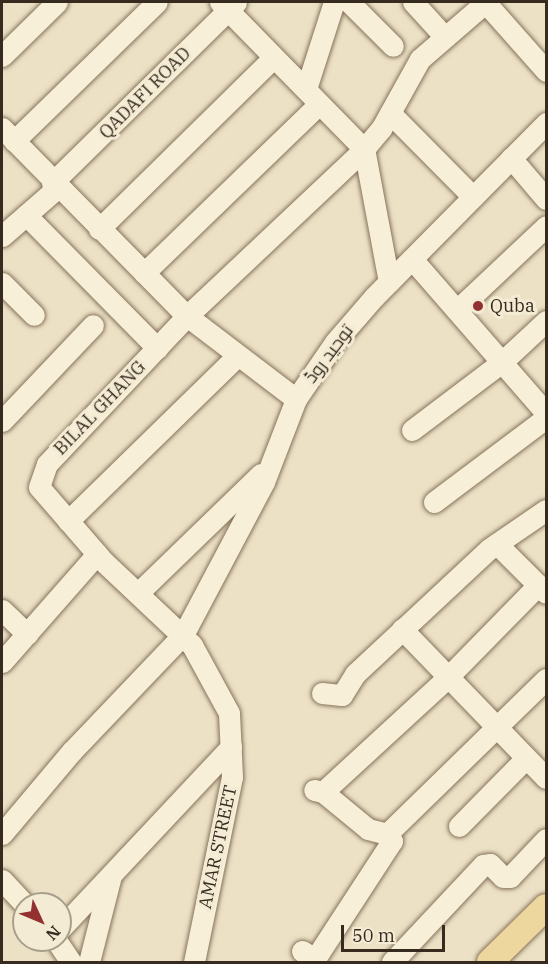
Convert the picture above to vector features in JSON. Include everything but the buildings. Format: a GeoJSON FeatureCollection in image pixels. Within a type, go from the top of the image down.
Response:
{"type":"FeatureCollection","features":[{"type":"Feature","properties":{"kind":"main road"},"geometry":{"type":"LineString","coordinates":[[490,963],[544,914]]}},
{"type":"Feature","properties":{"kind":"street"},"geometry":{"type":"LineString","coordinates":[[5,46],[57,2]]}},
{"type":"Feature","properties":{"kind":"street"},"geometry":{"type":"LineString","coordinates":[[157,2],[8,134],[55,186],[187,316],[237,357],[296,399]]}},
{"type":"Feature","properties":{"kind":"street"},"geometry":{"type":"LineString","coordinates":[[144,273],[312,97],[334,2]]}},
{"type":"Feature","properties":{"kind":"street"},"geometry":{"type":"LineString","coordinates":[[349,2],[393,46]]}},
{"type":"Feature","properties":{"kind":"street"},"geometry":{"type":"LineString","coordinates":[[413,2],[446,37]]}},
{"type":"Feature","properties":{"kind":"street"},"geometry":{"type":"LineString","coordinates":[[228,4],[273,58],[364,149],[389,282]]}},
{"type":"Feature","properties":{"kind":"street","name":"QADAFI ROAD"},"geometry":{"type":"LineString","coordinates":[[2,236],[55,186],[228,4]]}},
{"type":"Feature","properties":{"kind":"street"},"geometry":{"type":"LineString","coordinates":[[479,4],[546,71]]}},
{"type":"Feature","properties":{"kind":"street","name":"BILAL GHANG"},"geometry":{"type":"LineString","coordinates":[[183,635],[97,554],[39,487],[47,464],[187,316],[364,149],[390,113],[420,59],[479,4]]}},
{"type":"Feature","properties":{"kind":"street"},"geometry":{"type":"LineString","coordinates":[[99,229],[273,58]]}},
{"type":"Feature","properties":{"kind":"street"},"geometry":{"type":"LineString","coordinates":[[390,113],[473,197]]}},
{"type":"Feature","properties":{"kind":"street","name":"توحید روڈ"},"geometry":{"type":"LineString","coordinates":[[2,834],[72,751],[183,635],[270,466],[296,399],[335,342],[389,282],[546,123]]}},
{"type":"Feature","properties":{"kind":"street"},"geometry":{"type":"LineString","coordinates":[[512,158],[546,199]]}},
{"type":"Feature","properties":{"kind":"street"},"geometry":{"type":"LineString","coordinates":[[26,215],[157,348]]}},
{"type":"Feature","properties":{"kind":"street"},"geometry":{"type":"LineString","coordinates":[[457,310],[546,226]]}},
{"type":"Feature","properties":{"kind":"street"},"geometry":{"type":"LineString","coordinates":[[412,259],[546,412]]}},
{"type":"Feature","properties":{"kind":"street"},"geometry":{"type":"LineString","coordinates":[[2,282],[34,315]]}},
{"type":"Feature","properties":{"kind":"street"},"geometry":{"type":"LineString","coordinates":[[411,430],[502,362],[546,321]]}},
{"type":"Feature","properties":{"kind":"street"},"geometry":{"type":"LineString","coordinates":[[2,421],[93,325]]}},
{"type":"Feature","properties":{"kind":"street"},"geometry":{"type":"LineString","coordinates":[[68,521],[237,357]]}},
{"type":"Feature","properties":{"kind":"street"},"geometry":{"type":"LineString","coordinates":[[434,502],[546,418]]}},
{"type":"Feature","properties":{"kind":"street"},"geometry":{"type":"LineString","coordinates":[[138,593],[270,466]]}},
{"type":"Feature","properties":{"kind":"street"},"geometry":{"type":"LineString","coordinates":[[322,693],[342,695],[356,674],[496,544],[546,510]]}},
{"type":"Feature","properties":{"kind":"street"},"geometry":{"type":"LineString","coordinates":[[387,834],[368,829],[318,791],[448,677],[542,589],[496,544]]}},
{"type":"Feature","properties":{"kind":"street"},"geometry":{"type":"LineString","coordinates":[[2,662],[97,554]]}},
{"type":"Feature","properties":{"kind":"street"},"geometry":{"type":"LineString","coordinates":[[2,610],[27,634]]}},
{"type":"Feature","properties":{"kind":"street"},"geometry":{"type":"LineString","coordinates":[[402,630],[546,778]]}},
{"type":"Feature","properties":{"kind":"street","name":"AMAR STREET"},"geometry":{"type":"LineString","coordinates":[[183,635],[192,645],[229,713],[231,747],[232,777],[194,963]]}},
{"type":"Feature","properties":{"kind":"street"},"geometry":{"type":"LineString","coordinates":[[387,834],[545,684]]}},
{"type":"Feature","properties":{"kind":"street"},"geometry":{"type":"LineString","coordinates":[[72,916],[231,747]]}},
{"type":"Feature","properties":{"kind":"street"},"geometry":{"type":"LineString","coordinates":[[459,826],[526,758]]}},
{"type":"Feature","properties":{"kind":"street"},"geometry":{"type":"LineString","coordinates":[[312,958],[392,845],[387,834]]}},
{"type":"Feature","properties":{"kind":"street"},"geometry":{"type":"LineString","coordinates":[[392,963],[483,865],[490,864],[503,876],[510,877],[546,839]]}},
{"type":"Feature","properties":{"kind":"street"},"geometry":{"type":"LineString","coordinates":[[89,963],[112,873]]}},
{"type":"Feature","properties":{"kind":"street"},"geometry":{"type":"LineString","coordinates":[[2,880],[13,892]]}},
{"type":"Feature","properties":{"kind":"place","name":"Quba"},"geometry":{"type":"Point","coordinates":[478,306]}}]}
